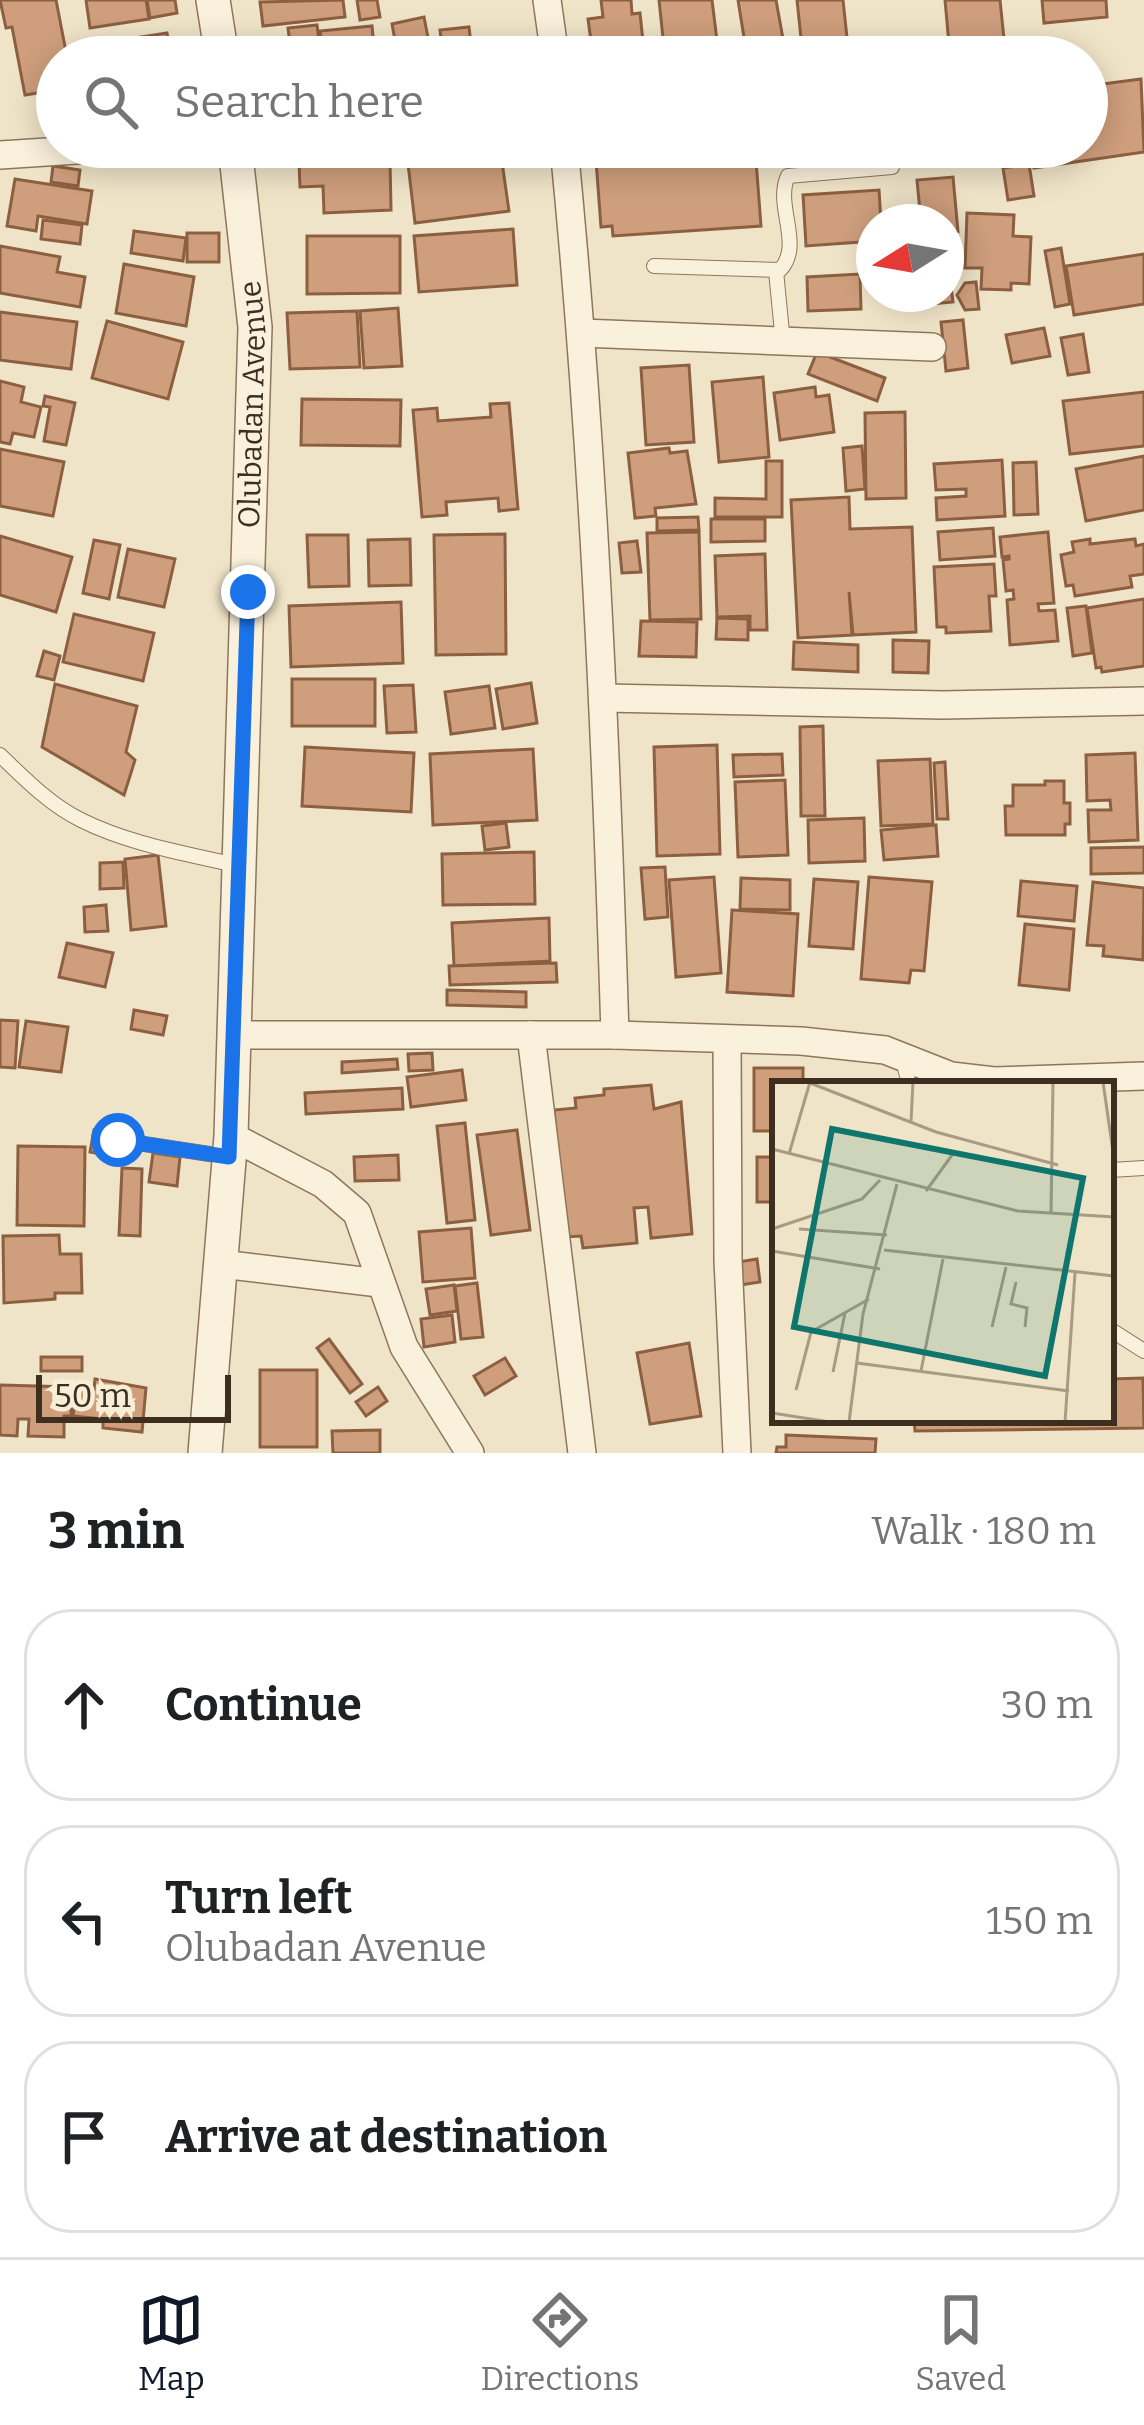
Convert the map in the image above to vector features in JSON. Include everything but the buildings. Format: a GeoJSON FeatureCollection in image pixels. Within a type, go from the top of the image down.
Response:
{"type":"FeatureCollection","features":[{"type":"Feature","properties":{"kind":"street"},"geometry":{"type":"LineString","coordinates":[[213,0],[219,36]]}},
{"type":"Feature","properties":{"kind":"street"},"geometry":{"type":"LineString","coordinates":[[547,0],[552,36]]}},
{"type":"Feature","properties":{"kind":"street"},"geometry":{"type":"LineString","coordinates":[[0,155],[36,153]]}},
{"type":"Feature","properties":{"kind":"street","name":"Olubadan Avenue"},"geometry":{"type":"LineString","coordinates":[[205,1453],[230,1146],[255,327],[237,168]]}},
{"type":"Feature","properties":{"kind":"street"},"geometry":{"type":"LineString","coordinates":[[566,168],[582,332],[605,698],[615,1035]]}},
{"type":"Feature","properties":{"kind":"street"},"geometry":{"type":"LineString","coordinates":[[582,332],[932,347]]}},
{"type":"Feature","properties":{"kind":"street"},"geometry":{"type":"LineString","coordinates":[[605,698],[943,705],[1144,701]]}},
{"type":"Feature","properties":{"kind":"street"},"geometry":{"type":"LineString","coordinates":[[234,1035],[615,1035],[801,1041],[885,1050],[951,1076],[994,1081],[1144,1076]]}},
{"type":"Feature","properties":{"kind":"street"},"geometry":{"type":"LineString","coordinates":[[531,1035],[582,1453]]}},
{"type":"Feature","properties":{"kind":"street"},"geometry":{"type":"LineString","coordinates":[[727,1039],[728,1260],[737,1453]]}},
{"type":"Feature","properties":{"kind":"street"},"geometry":{"type":"LineString","coordinates":[[230,1146],[323,1184],[357,1213],[404,1347],[470,1453]]}},
{"type":"Feature","properties":{"kind":"street"},"geometry":{"type":"LineString","coordinates":[[221,1264],[379,1283]]}},
{"type":"Feature","properties":{"kind":"lane"},"geometry":{"type":"LineString","coordinates":[[654,266],[783,269],[790,247],[784,185],[788,176],[880,168]]}},
{"type":"Feature","properties":{"kind":"lane"},"geometry":{"type":"LineString","coordinates":[[776,271],[783,343]]}},
{"type":"Feature","properties":{"kind":"lane"},"geometry":{"type":"LineString","coordinates":[[0,755],[52,802],[81,820],[152,846],[240,866]]}},
{"type":"Feature","properties":{"kind":"lane"},"geometry":{"type":"LineString","coordinates":[[902,1056],[908,1081]]}},
{"type":"Feature","properties":{"kind":"lane"},"geometry":{"type":"LineString","coordinates":[[118,1140],[230,1146]]}},
{"type":"Feature","properties":{"kind":"lane"},"geometry":{"type":"LineString","coordinates":[[1114,1170],[1144,1168]]}},
{"type":"Feature","properties":{"kind":"lane"},"geometry":{"type":"LineString","coordinates":[[1114,1332],[1144,1352]]}},
{"type":"Feature","properties":{"kind":"route"},"geometry":{"type":"LineString","coordinates":[[118,1140],[229,1157],[248,592]]}}]}
